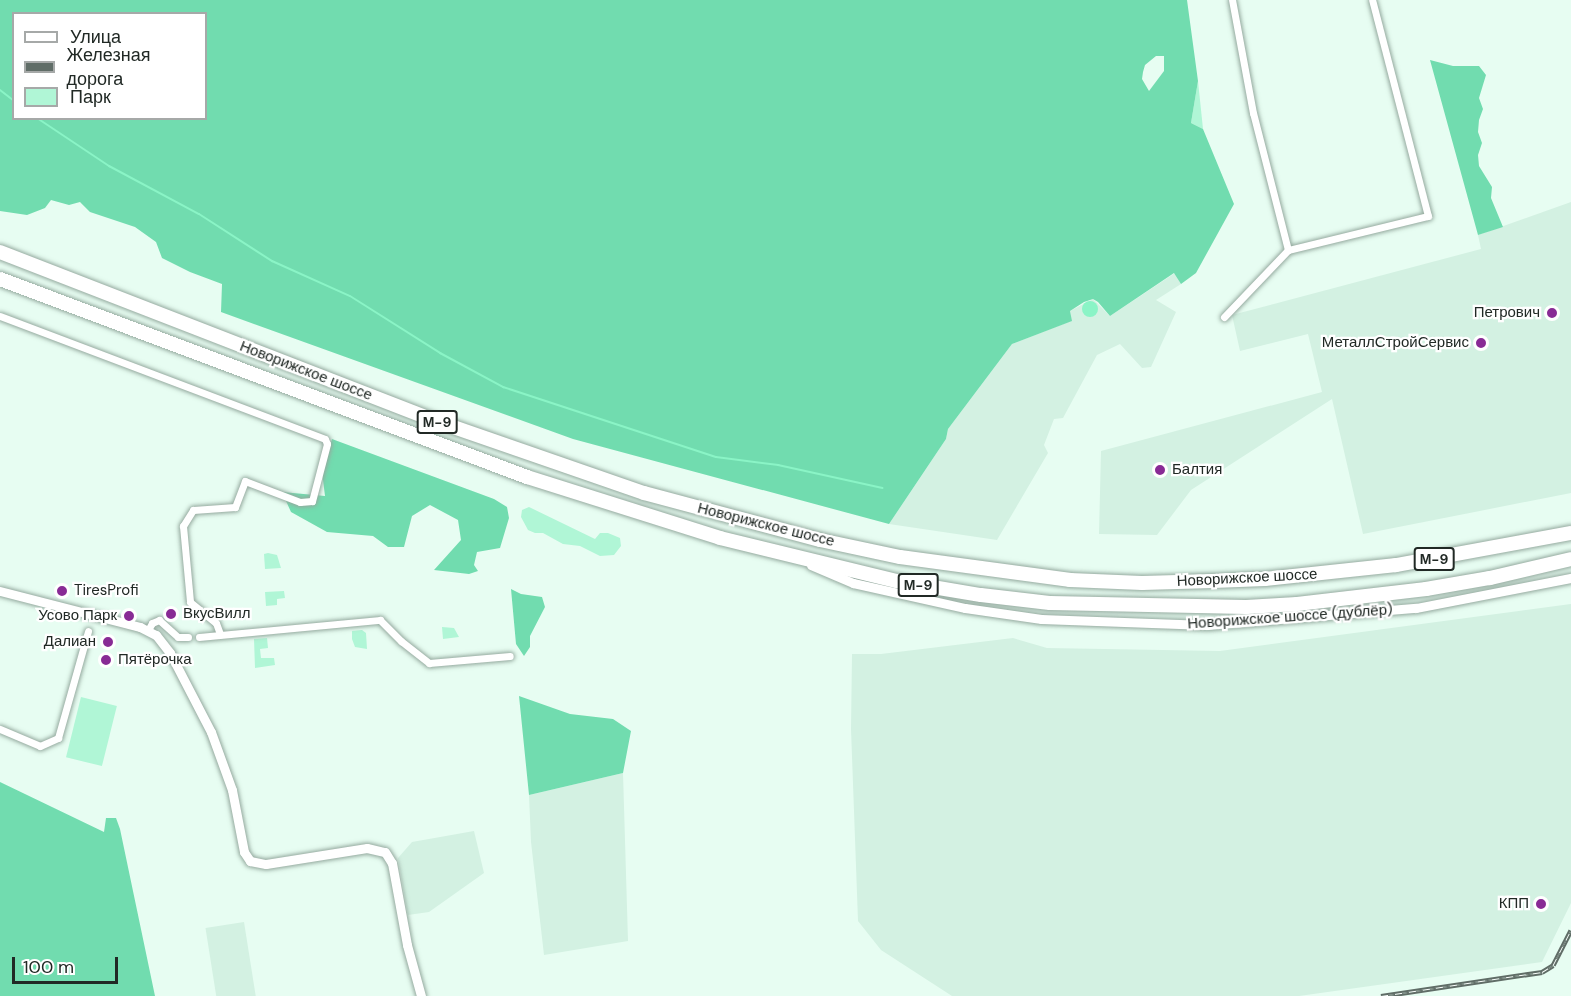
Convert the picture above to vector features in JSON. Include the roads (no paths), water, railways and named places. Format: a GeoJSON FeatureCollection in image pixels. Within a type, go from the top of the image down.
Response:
{"type":"FeatureCollection","features":[{"type":"Feature","properties":{"kind":"highway","name":"Новорижское шоссе"},"geometry":{"type":"LineString","coordinates":[[0,252],[433,420],[644,493],[820,540],[941,564],[1108,582],[1244,580],[1395,565],[1571,533]]}},
{"type":"Feature","properties":{"kind":"highway","name":"Новорижское шоссе"},"geometry":{"type":"LineString","coordinates":[[0,279],[181,349],[527,477],[644,516],[799,559],[897,581],[1002,598],[1103,606],[1214,607],[1297,604],[1426,589],[1490,578],[1571,559]]}},
{"type":"Feature","properties":{"kind":"street"},"geometry":{"type":"LineString","coordinates":[[1232,0],[1253,113],[1288,250]]}},
{"type":"Feature","properties":{"kind":"street"},"geometry":{"type":"LineString","coordinates":[[1224,317],[1288,250],[1428,216],[1372,0]]}},
{"type":"Feature","properties":{"kind":"street"},"geometry":{"type":"LineString","coordinates":[[0,316],[325,439],[327,444],[312,501],[300,502],[245,481],[235,507],[193,510],[183,526],[190,602],[216,623],[220,634]]}},
{"type":"Feature","properties":{"kind":"street","name":"Новорижское шоссе (дублёр)"},"geometry":{"type":"LineString","coordinates":[[799,559],[853,583],[965,608],[1041,619],[1207,626],[1416,608],[1571,578]]}},
{"type":"Feature","properties":{"kind":"street"},"geometry":{"type":"LineString","coordinates":[[0,591],[109,618],[148,630],[156,635],[170,653],[211,732],[232,790],[246,857],[254,862],[266,864],[367,848],[374,848],[389,856],[407,945],[421,996]]}},
{"type":"Feature","properties":{"kind":"street"},"geometry":{"type":"LineString","coordinates":[[148,630],[152,623],[159,620],[178,637],[188,637]]}},
{"type":"Feature","properties":{"kind":"street"},"geometry":{"type":"LineString","coordinates":[[199,637],[380,620],[401,641],[429,663],[510,656]]}},
{"type":"Feature","properties":{"kind":"street"},"geometry":{"type":"LineString","coordinates":[[0,729],[40,746],[58,738],[88,631]]}},
{"type":"Feature","properties":{"kind":"waterway"},"geometry":{"type":"LineString","coordinates":[[0,90],[12,99]]}},
{"type":"Feature","properties":{"kind":"waterway"},"geometry":{"type":"LineString","coordinates":[[40,120],[109,166],[199,214],[272,261],[350,296],[440,353],[503,387],[716,457],[778,465],[883,488]]}},
{"type":"Feature","properties":{"kind":"railway"},"geometry":{"type":"LineString","coordinates":[[1381,996],[1542,972],[1553,965],[1571,930]]}},
{"type":"Feature","properties":{"kind":"place","name":"Петрович"},"geometry":{"type":"Point","coordinates":[1552,313]}},
{"type":"Feature","properties":{"kind":"place","name":"МеталлСтройСервис"},"geometry":{"type":"Point","coordinates":[1481,343]}},
{"type":"Feature","properties":{"kind":"place","name":"Балтия"},"geometry":{"type":"Point","coordinates":[1160,470]}},
{"type":"Feature","properties":{"kind":"place","name":"TiresProfi"},"geometry":{"type":"Point","coordinates":[62,591]}},
{"type":"Feature","properties":{"kind":"place","name":"ВкусВилл"},"geometry":{"type":"Point","coordinates":[171,614]}},
{"type":"Feature","properties":{"kind":"place","name":"Усово Парк"},"geometry":{"type":"Point","coordinates":[129,616]}},
{"type":"Feature","properties":{"kind":"place","name":"Далиан"},"geometry":{"type":"Point","coordinates":[108,642]}},
{"type":"Feature","properties":{"kind":"place","name":"Пятёрочка"},"geometry":{"type":"Point","coordinates":[106,660]}},
{"type":"Feature","properties":{"kind":"place","name":"КПП"},"geometry":{"type":"Point","coordinates":[1541,904]}}]}
